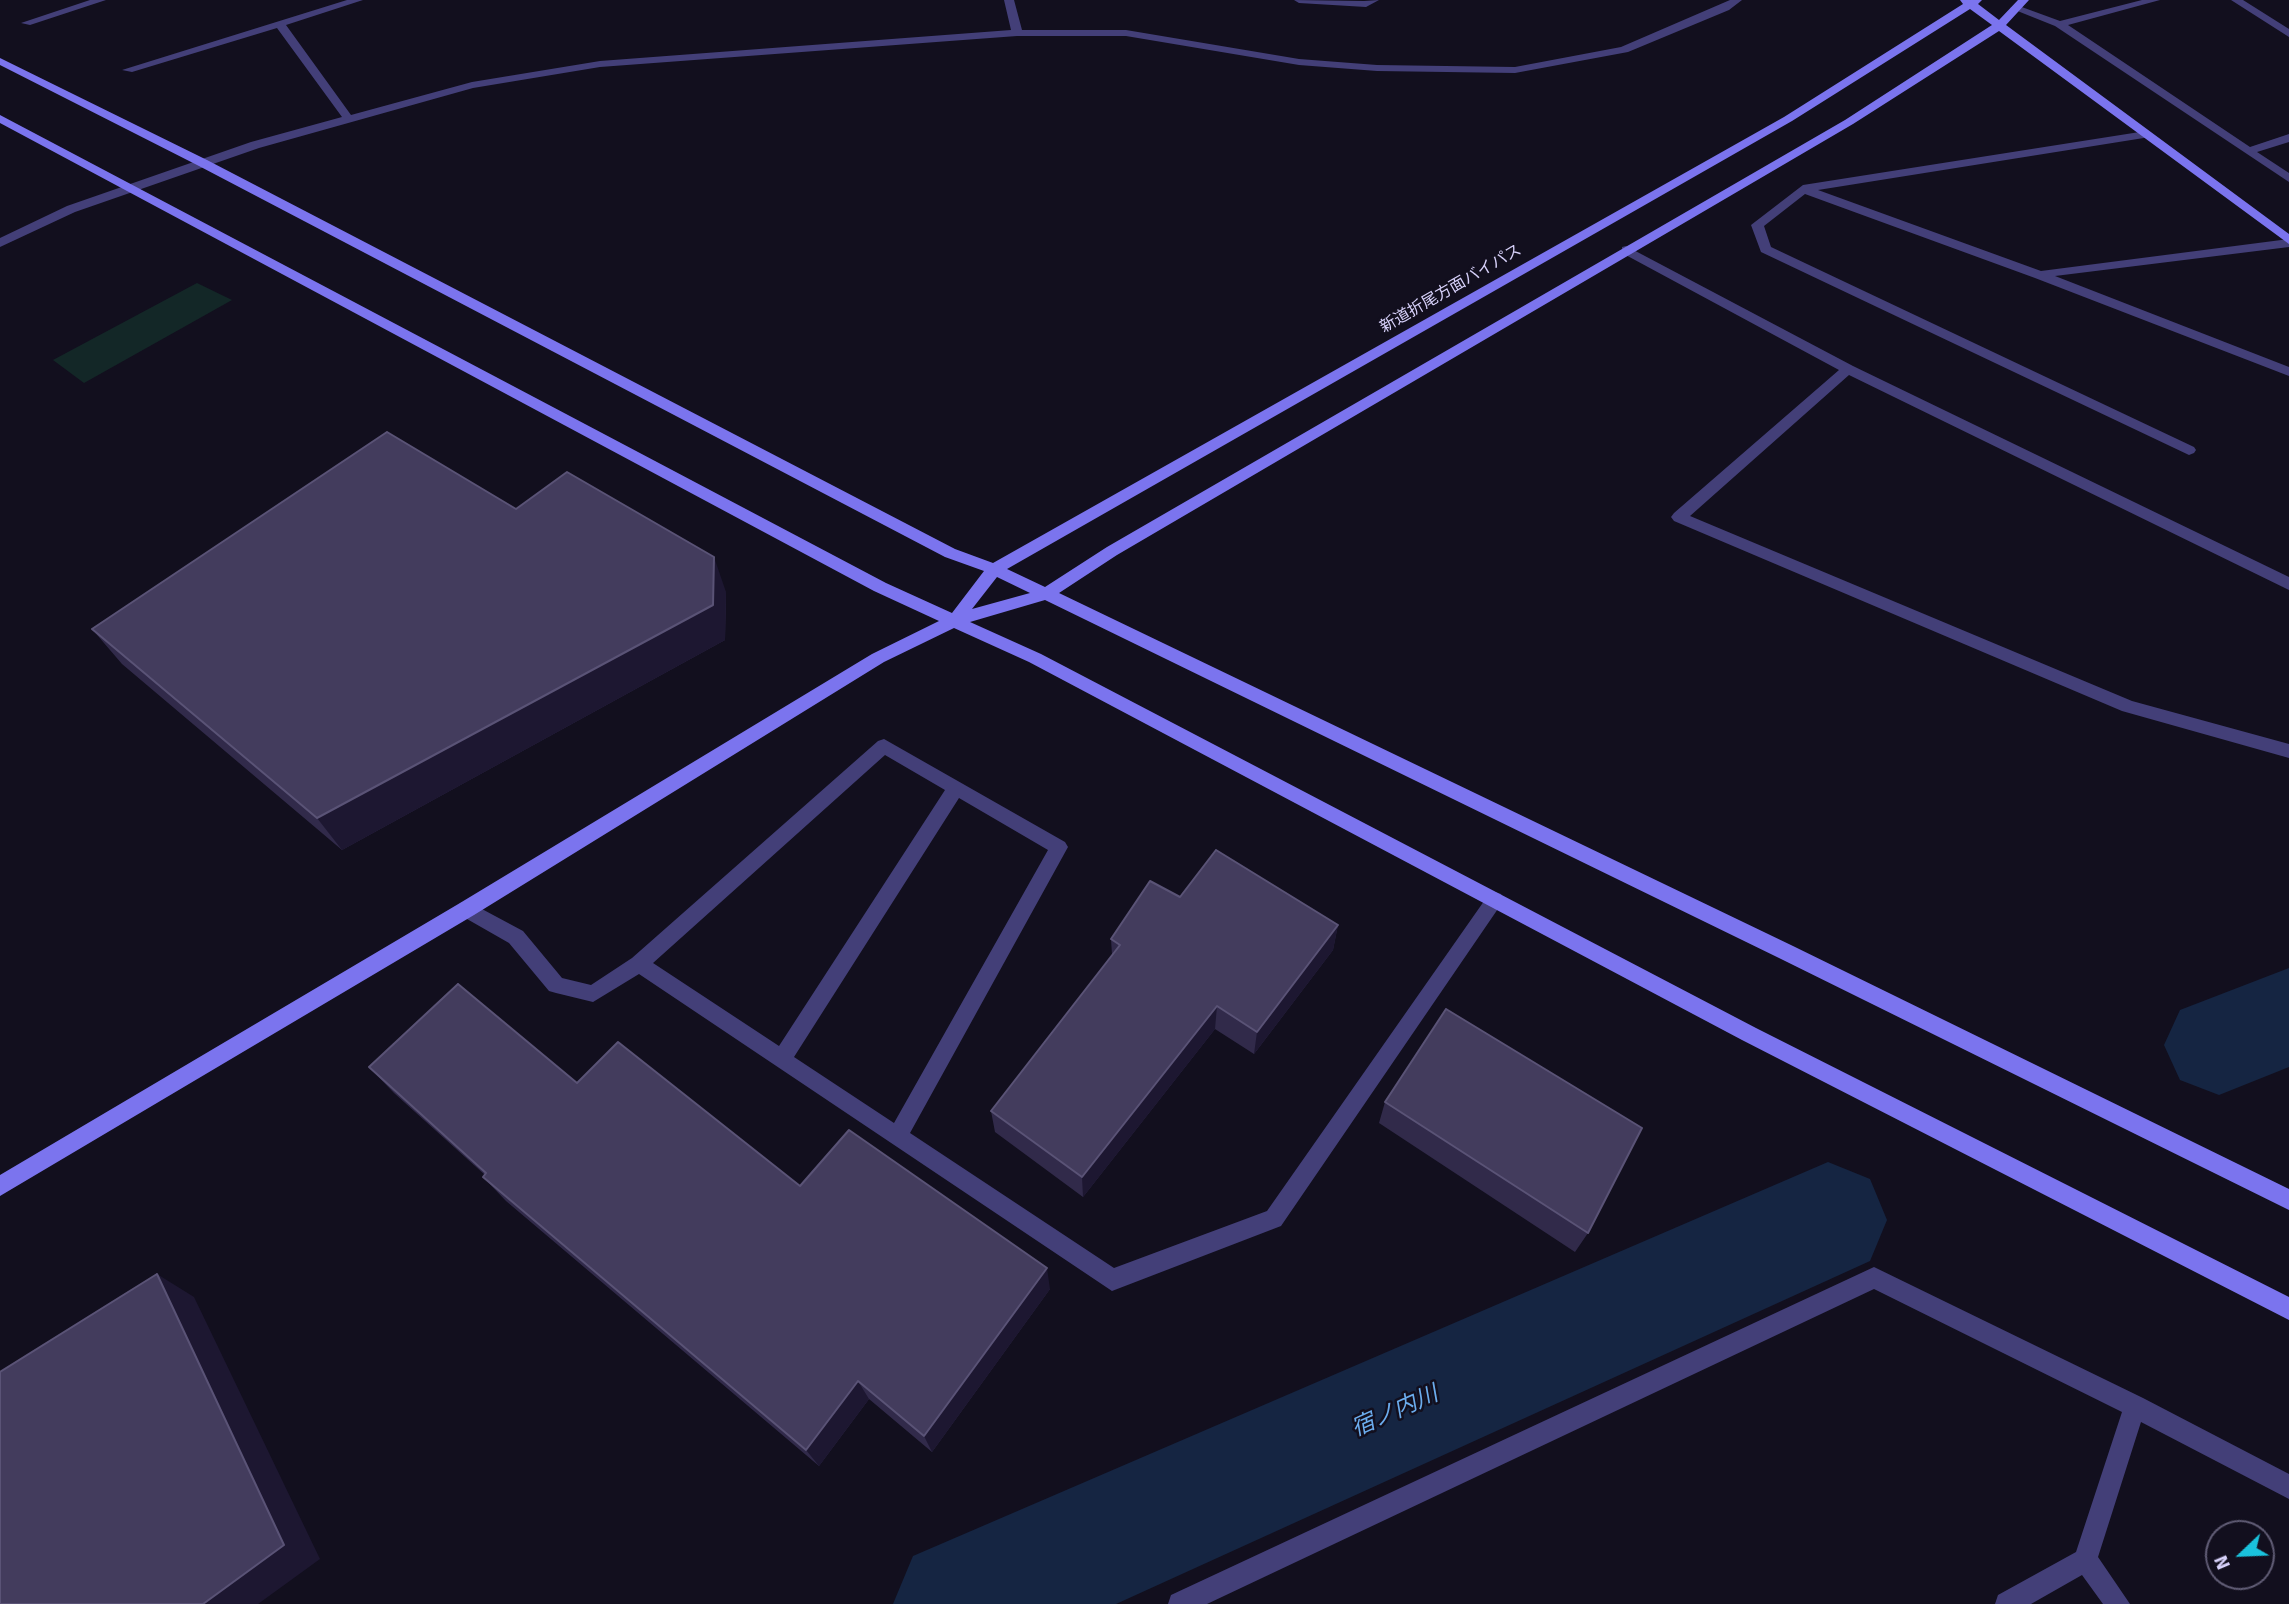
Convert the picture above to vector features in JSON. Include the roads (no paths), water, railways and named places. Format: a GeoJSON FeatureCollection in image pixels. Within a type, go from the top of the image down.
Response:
{"type":"FeatureCollection","features":[{"type":"Feature","properties":{"kind":"street"},"geometry":{"type":"LineString","coordinates":[[26,23],[101,0]]}},
{"type":"Feature","properties":{"kind":"street"},"geometry":{"type":"LineString","coordinates":[[128,70],[358,0]]}},
{"type":"Feature","properties":{"kind":"street"},"geometry":{"type":"LineString","coordinates":[[1009,0],[1017,33]]}},
{"type":"Feature","properties":{"kind":"street"},"geometry":{"type":"LineString","coordinates":[[1299,0],[1366,4],[1374,0]]}},
{"type":"Feature","properties":{"kind":"street"},"geometry":{"type":"LineString","coordinates":[[0,243],[71,209],[203,163],[348,118],[472,85],[600,64],[1017,33],[1126,33],[1299,62],[1377,68],[1515,70],[1623,50],[1725,8],[1737,0]]}},
{"type":"Feature","properties":{"kind":"street"},"geometry":{"type":"LineString","coordinates":[[2059,24],[2155,0]]}},
{"type":"Feature","properties":{"kind":"street"},"geometry":{"type":"LineString","coordinates":[[2236,0],[2289,34]]}},
{"type":"Feature","properties":{"kind":"street"},"geometry":{"type":"LineString","coordinates":[[1971,2],[1999,26],[2289,241]]}},
{"type":"Feature","properties":{"kind":"street","name":"新道折尾方面バイパス"},"geometry":{"type":"LineString","coordinates":[[955,620],[994,569],[1788,119],[1971,2]]}},
{"type":"Feature","properties":{"kind":"street"},"geometry":{"type":"LineString","coordinates":[[0,1186],[467,909],[878,658],[955,620],[1046,594],[1112,551],[1849,122],[1999,26],[2020,4],[2059,24],[2289,178]]}},
{"type":"Feature","properties":{"kind":"street"},"geometry":{"type":"LineString","coordinates":[[279,24],[348,118]]}},
{"type":"Feature","properties":{"kind":"street"},"geometry":{"type":"LineString","coordinates":[[0,61],[203,163],[950,553],[994,569],[1046,594],[1773,946],[2289,1200]]}},
{"type":"Feature","properties":{"kind":"street"},"geometry":{"type":"LineString","coordinates":[[0,118],[880,587],[1035,658],[1749,1034],[2289,1309]]}},
{"type":"Feature","properties":{"kind":"street"},"geometry":{"type":"LineString","coordinates":[[2146,135],[1803,189],[1757,225],[1765,249],[2189,450]]}},
{"type":"Feature","properties":{"kind":"street"},"geometry":{"type":"LineString","coordinates":[[2248,151],[2289,138]]}},
{"type":"Feature","properties":{"kind":"street"},"geometry":{"type":"LineString","coordinates":[[1803,189],[2040,275],[2289,372]]}},
{"type":"Feature","properties":{"kind":"street"},"geometry":{"type":"LineString","coordinates":[[2040,275],[2289,241]]}},
{"type":"Feature","properties":{"kind":"street"},"geometry":{"type":"LineString","coordinates":[[1626,250],[1848,369],[2289,584]]}},
{"type":"Feature","properties":{"kind":"street"},"geometry":{"type":"LineString","coordinates":[[1848,369],[1679,517],[2129,706],[2289,751]]}},
{"type":"Feature","properties":{"kind":"street"},"geometry":{"type":"LineString","coordinates":[[467,909],[516,937],[556,985],[593,994],[639,964],[884,746],[1059,847],[897,1138]]}},
{"type":"Feature","properties":{"kind":"street"},"geometry":{"type":"LineString","coordinates":[[781,1060],[956,787]]}},
{"type":"Feature","properties":{"kind":"street"},"geometry":{"type":"LineString","coordinates":[[639,964],[1112,1280],[1274,1219],[1495,900]]}},
{"type":"Feature","properties":{"kind":"street"},"geometry":{"type":"LineString","coordinates":[[1180,1604],[1874,1278],[2135,1406],[2289,1487]]}},
{"type":"Feature","properties":{"kind":"street"},"geometry":{"type":"LineString","coordinates":[[2007,1604],[2085,1560],[2135,1406]]}},
{"type":"Feature","properties":{"kind":"street"},"geometry":{"type":"LineString","coordinates":[[2085,1560],[2118,1604]]}},
{"type":"Feature","properties":{"kind":"waterway","name":"宿ノ内川"},"geometry":{"type":"LineString","coordinates":[[2219,1045],[2289,1016]]}},
{"type":"Feature","properties":{"kind":"waterway","name":"宿ノ内川"},"geometry":{"type":"LineString","coordinates":[[961,1604],[1828,1220]]}}]}
